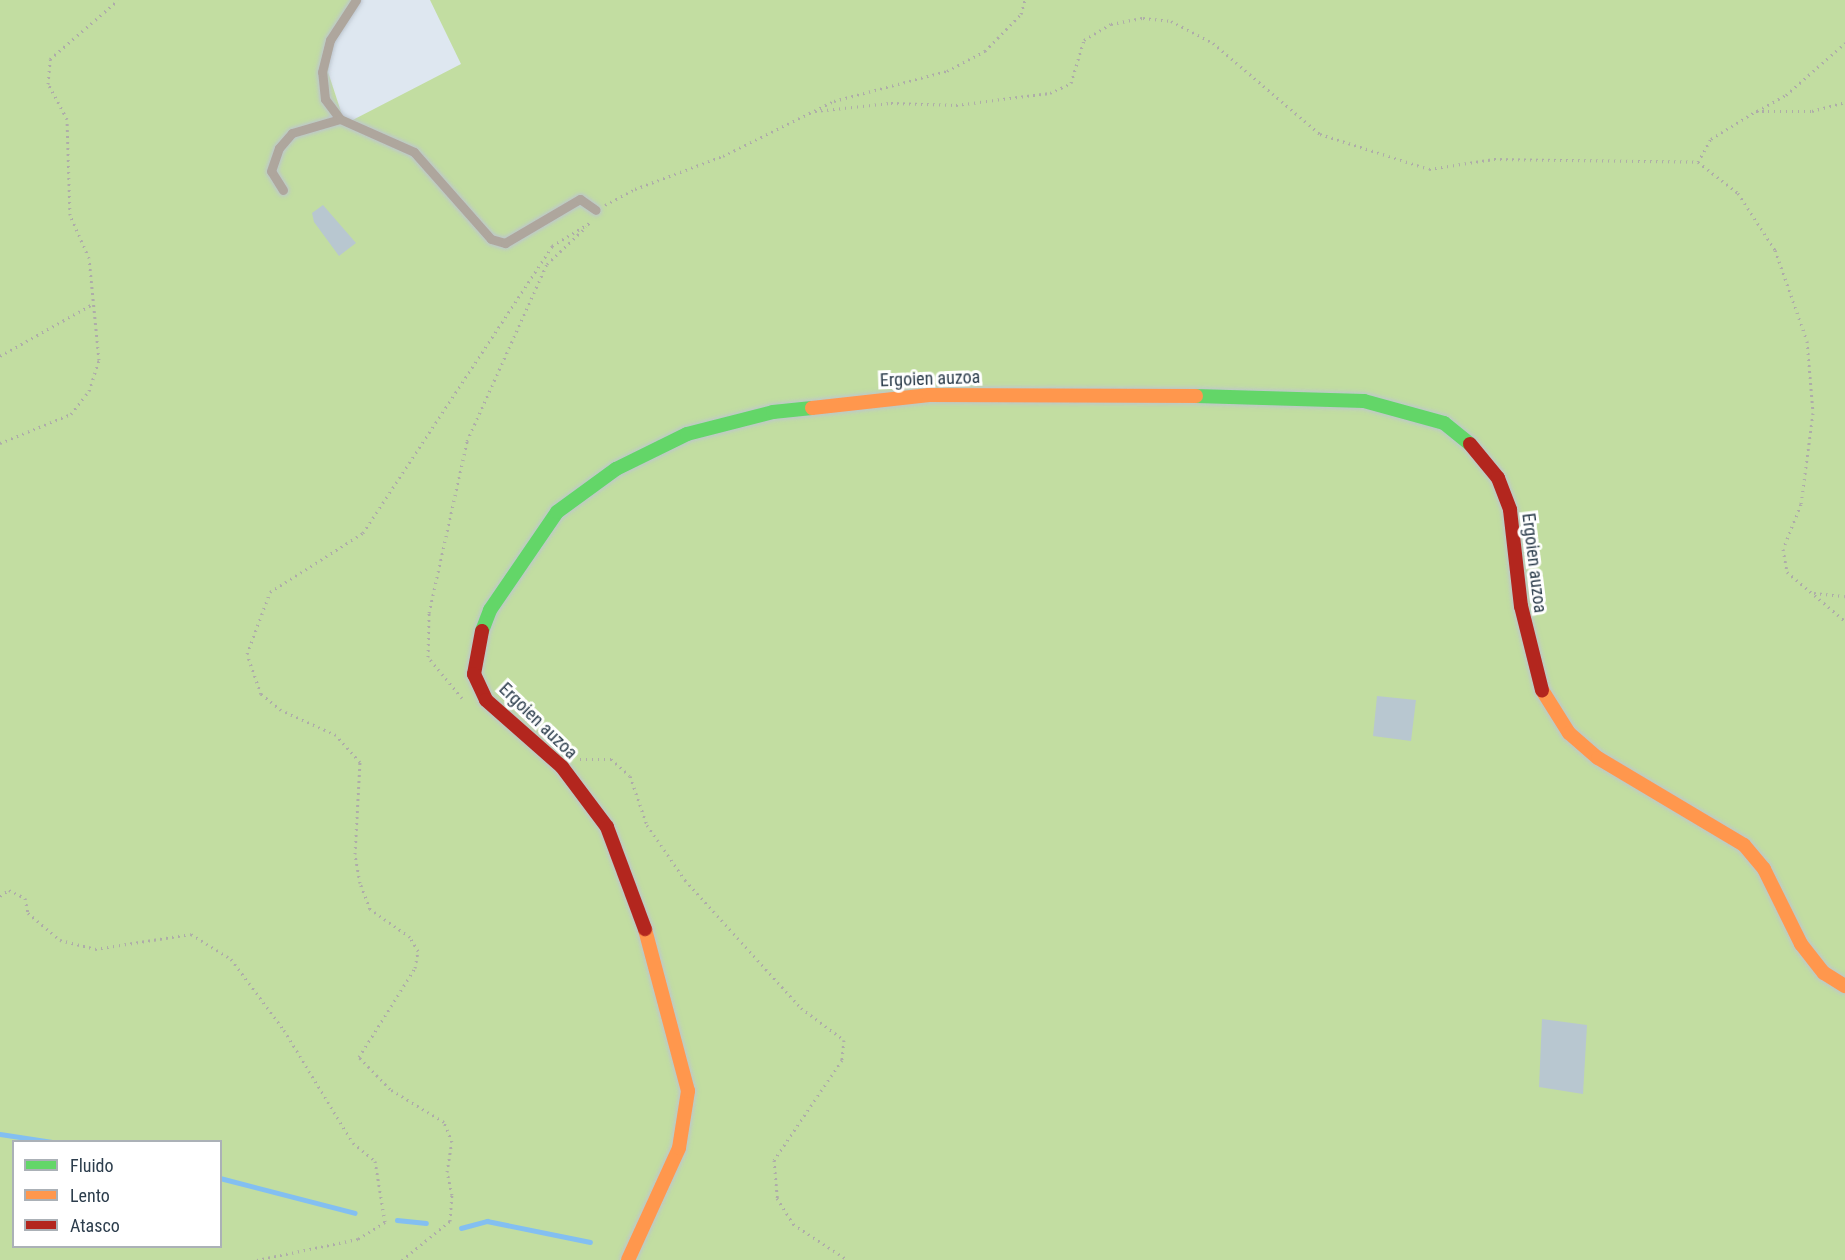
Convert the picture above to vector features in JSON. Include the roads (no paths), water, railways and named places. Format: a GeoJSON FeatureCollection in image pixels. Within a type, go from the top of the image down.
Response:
{"type":"FeatureCollection","features":[{"type":"Feature","properties":{"kind":"street","name":"Ergoien auzoa"},"geometry":{"type":"LineString","coordinates":[[628,1260],[679,1148],[688,1091],[644,924],[622,860],[607,827],[562,767],[486,700],[474,674],[477,645],[489,610],[557,512],[616,469],[687,434],[773,412],[929,395],[1364,401],[1444,423],[1475,448],[1498,478],[1510,510],[1521,606],[1533,668],[1548,704],[1569,733],[1598,758],[1744,845],[1764,870],[1801,944],[1824,973],[1845,986]]}},
{"type":"Feature","properties":{"kind":"lane"},"geometry":{"type":"LineString","coordinates":[[356,0],[330,40],[322,72],[324,99],[340,119],[414,152],[491,239],[505,243],[580,199],[596,210]]}},
{"type":"Feature","properties":{"kind":"lane"},"geometry":{"type":"LineString","coordinates":[[283,190],[271,171],[279,148],[292,133],[340,119]]}},
{"type":"Feature","properties":{"kind":"waterway"},"geometry":{"type":"LineString","coordinates":[[0,1134],[40,1140]]}},
{"type":"Feature","properties":{"kind":"waterway"},"geometry":{"type":"LineString","coordinates":[[222,1179],[355,1213]]}},
{"type":"Feature","properties":{"kind":"waterway"},"geometry":{"type":"LineString","coordinates":[[397,1220],[426,1223]]}},
{"type":"Feature","properties":{"kind":"waterway"},"geometry":{"type":"LineString","coordinates":[[461,1228],[487,1221],[590,1242]]}}]}
